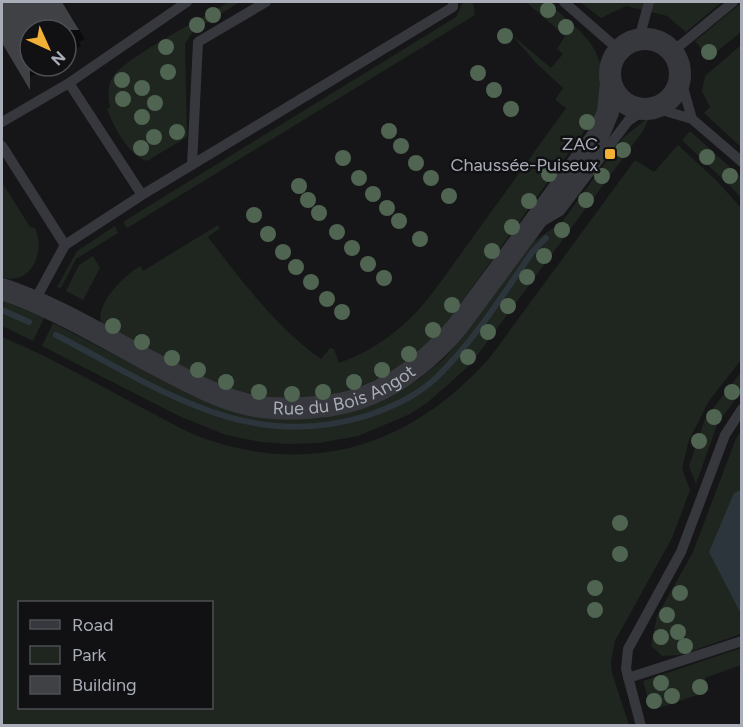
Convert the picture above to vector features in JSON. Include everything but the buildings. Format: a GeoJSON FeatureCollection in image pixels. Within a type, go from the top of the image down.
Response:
{"type":"FeatureCollection","features":[{"type":"Feature","properties":{"kind":"street"},"geometry":{"type":"LineString","coordinates":[[639,39],[657,41],[676,63],[672,95],[663,103],[650,108],[624,102],[611,83],[611,66],[619,50],[639,39]]}},
{"type":"Feature","properties":{"kind":"street","name":"Rue du Bois Angot"},"geometry":{"type":"LineString","coordinates":[[2,290],[34,302],[199,387],[230,399],[270,408],[334,405],[366,396],[404,377],[432,355],[456,327],[598,136],[608,112],[611,83]]}},
{"type":"Feature","properties":{"kind":"street","name":"Rue du Bois Angot"},"geometry":{"type":"LineString","coordinates":[[598,136],[623,116],[650,108]]}},
{"type":"Feature","properties":{"kind":"lane"},"geometry":{"type":"LineString","coordinates":[[2,123],[69,83],[188,2]]}},
{"type":"Feature","properties":{"kind":"lane"},"geometry":{"type":"LineString","coordinates":[[192,165],[198,42],[266,2]]}},
{"type":"Feature","properties":{"kind":"lane"},"geometry":{"type":"LineString","coordinates":[[34,302],[65,245],[142,195],[453,7],[453,2]]}},
{"type":"Feature","properties":{"kind":"lane"},"geometry":{"type":"LineString","coordinates":[[564,2],[619,50]]}},
{"type":"Feature","properties":{"kind":"lane"},"geometry":{"type":"LineString","coordinates":[[639,39],[649,2]]}},
{"type":"Feature","properties":{"kind":"lane"},"geometry":{"type":"LineString","coordinates":[[692,119],[676,63],[733,2]]}},
{"type":"Feature","properties":{"kind":"lane"},"geometry":{"type":"LineString","coordinates":[[69,83],[142,195]]}},
{"type":"Feature","properties":{"kind":"lane"},"geometry":{"type":"LineString","coordinates":[[530,228],[560,211],[628,121],[650,108],[692,119],[741,162]]}},
{"type":"Feature","properties":{"kind":"lane"},"geometry":{"type":"LineString","coordinates":[[2,146],[65,245]]}},
{"type":"Feature","properties":{"kind":"lane"},"geometry":{"type":"LineString","coordinates":[[641,725],[628,678],[628,649],[681,552],[724,435],[741,409]]}},
{"type":"Feature","properties":{"kind":"lane"},"geometry":{"type":"LineString","coordinates":[[628,678],[741,641]]}},
{"type":"Feature","properties":{"kind":"green space"},"geometry":{"type":"Polygon","coordinates":[[[229,2],[240,2],[193,31],[185,44],[187,137],[147,161],[140,158],[122,139],[107,109],[110,107],[110,83],[114,75],[122,67],[168,37],[229,2]]]}},
{"type":"Feature","properties":{"kind":"green space"},"geometry":{"type":"Polygon","coordinates":[[[463,2],[473,2],[475,15],[127,228],[123,222],[456,17],[463,2]]]}},
{"type":"Feature","properties":{"kind":"green space"},"geometry":{"type":"Polygon","coordinates":[[[526,2],[547,2],[574,25],[593,46],[602,72],[600,109],[445,325],[423,348],[399,366],[373,381],[346,391],[317,397],[288,398],[258,395],[212,382],[163,358],[101,323],[101,315],[107,298],[126,276],[140,266],[143,271],[218,225],[220,228],[208,237],[220,253],[274,318],[321,359],[330,348],[334,349],[339,363],[380,343],[392,334],[434,291],[566,108],[555,100],[563,88],[535,62],[512,35],[551,68],[563,54],[557,49],[565,36],[526,2]]]}},
{"type":"Feature","properties":{"kind":"green space"},"geometry":{"type":"Polygon","coordinates":[[[580,2],[722,2],[686,32],[667,16],[626,6],[601,18],[580,2]]]}},
{"type":"Feature","properties":{"kind":"green space"},"geometry":{"type":"Polygon","coordinates":[[[741,3],[741,32],[709,58],[695,41],[741,3]]]}},
{"type":"Feature","properties":{"kind":"green space"},"geometry":{"type":"Polygon","coordinates":[[[741,45],[741,147],[704,113],[710,107],[702,91],[705,76],[741,45]]]}},
{"type":"Feature","properties":{"kind":"green space"},"geometry":{"type":"Polygon","coordinates":[[[650,116],[643,131],[470,365],[427,403],[408,415],[358,436],[319,443],[288,444],[261,442],[226,435],[179,416],[42,346],[53,323],[194,396],[264,418],[322,418],[372,405],[418,380],[445,358],[534,241],[562,222],[624,137],[650,116]]]}},
{"type":"Feature","properties":{"kind":"green space"},"geometry":{"type":"Polygon","coordinates":[[[690,131],[741,177],[741,197],[682,140],[690,131]]]}},
{"type":"Feature","properties":{"kind":"green space"},"geometry":{"type":"Polygon","coordinates":[[[678,145],[718,182],[741,208],[741,360],[709,401],[689,440],[682,469],[690,490],[672,538],[615,641],[611,661],[612,673],[629,725],[2,725],[2,337],[59,363],[194,435],[209,440],[250,450],[289,454],[327,452],[364,444],[399,430],[431,410],[462,386],[491,356],[635,160],[654,172],[678,145]]]}},
{"type":"Feature","properties":{"kind":"green space"},"geometry":{"type":"Polygon","coordinates":[[[2,182],[30,227],[35,228],[38,237],[39,247],[34,265],[21,277],[12,279],[2,277],[2,182]]]}},
{"type":"Feature","properties":{"kind":"green space"},"geometry":{"type":"Polygon","coordinates":[[[115,226],[118,233],[76,259],[61,288],[57,287],[77,251],[115,226]]]}},
{"type":"Feature","properties":{"kind":"green space"},"geometry":{"type":"Polygon","coordinates":[[[93,256],[100,268],[83,300],[66,291],[79,265],[93,256]]]}},
{"type":"Feature","properties":{"kind":"green space"},"geometry":{"type":"Polygon","coordinates":[[[2,300],[44,318],[33,341],[2,326],[2,300]]]}},
{"type":"Feature","properties":{"kind":"green space"},"geometry":{"type":"Polygon","coordinates":[[[741,372],[741,391],[717,425],[696,484],[689,466],[705,419],[741,372]]]}},
{"type":"Feature","properties":{"kind":"green space"},"geometry":{"type":"Polygon","coordinates":[[[741,430],[741,634],[680,655],[662,656],[651,646],[657,616],[693,552],[741,430]]]}},
{"type":"Feature","properties":{"kind":"green space"},"geometry":{"type":"Polygon","coordinates":[[[741,648],[741,665],[705,678],[709,691],[656,709],[650,705],[643,681],[741,648]]]}},
{"type":"Feature","properties":{"kind":"shaded area"},"geometry":{"type":"Polygon","coordinates":[[[741,490],[741,614],[709,552],[734,493],[741,490]]]}},
{"type":"Feature","properties":{"kind":"waterway"},"geometry":{"type":"LineString","coordinates":[[56,335],[168,394],[205,409],[242,421],[281,426],[322,425],[366,416],[386,409],[406,400],[432,381],[466,346],[533,251],[546,238]]}},
{"type":"Feature","properties":{"kind":"waterway"},"geometry":{"type":"LineString","coordinates":[[2,310],[29,322]]}},
{"type":"Feature","properties":{"kind":"place","name":"ZAC Chaussée-Puiseux"},"geometry":{"type":"Point","coordinates":[610,154]}}]}
